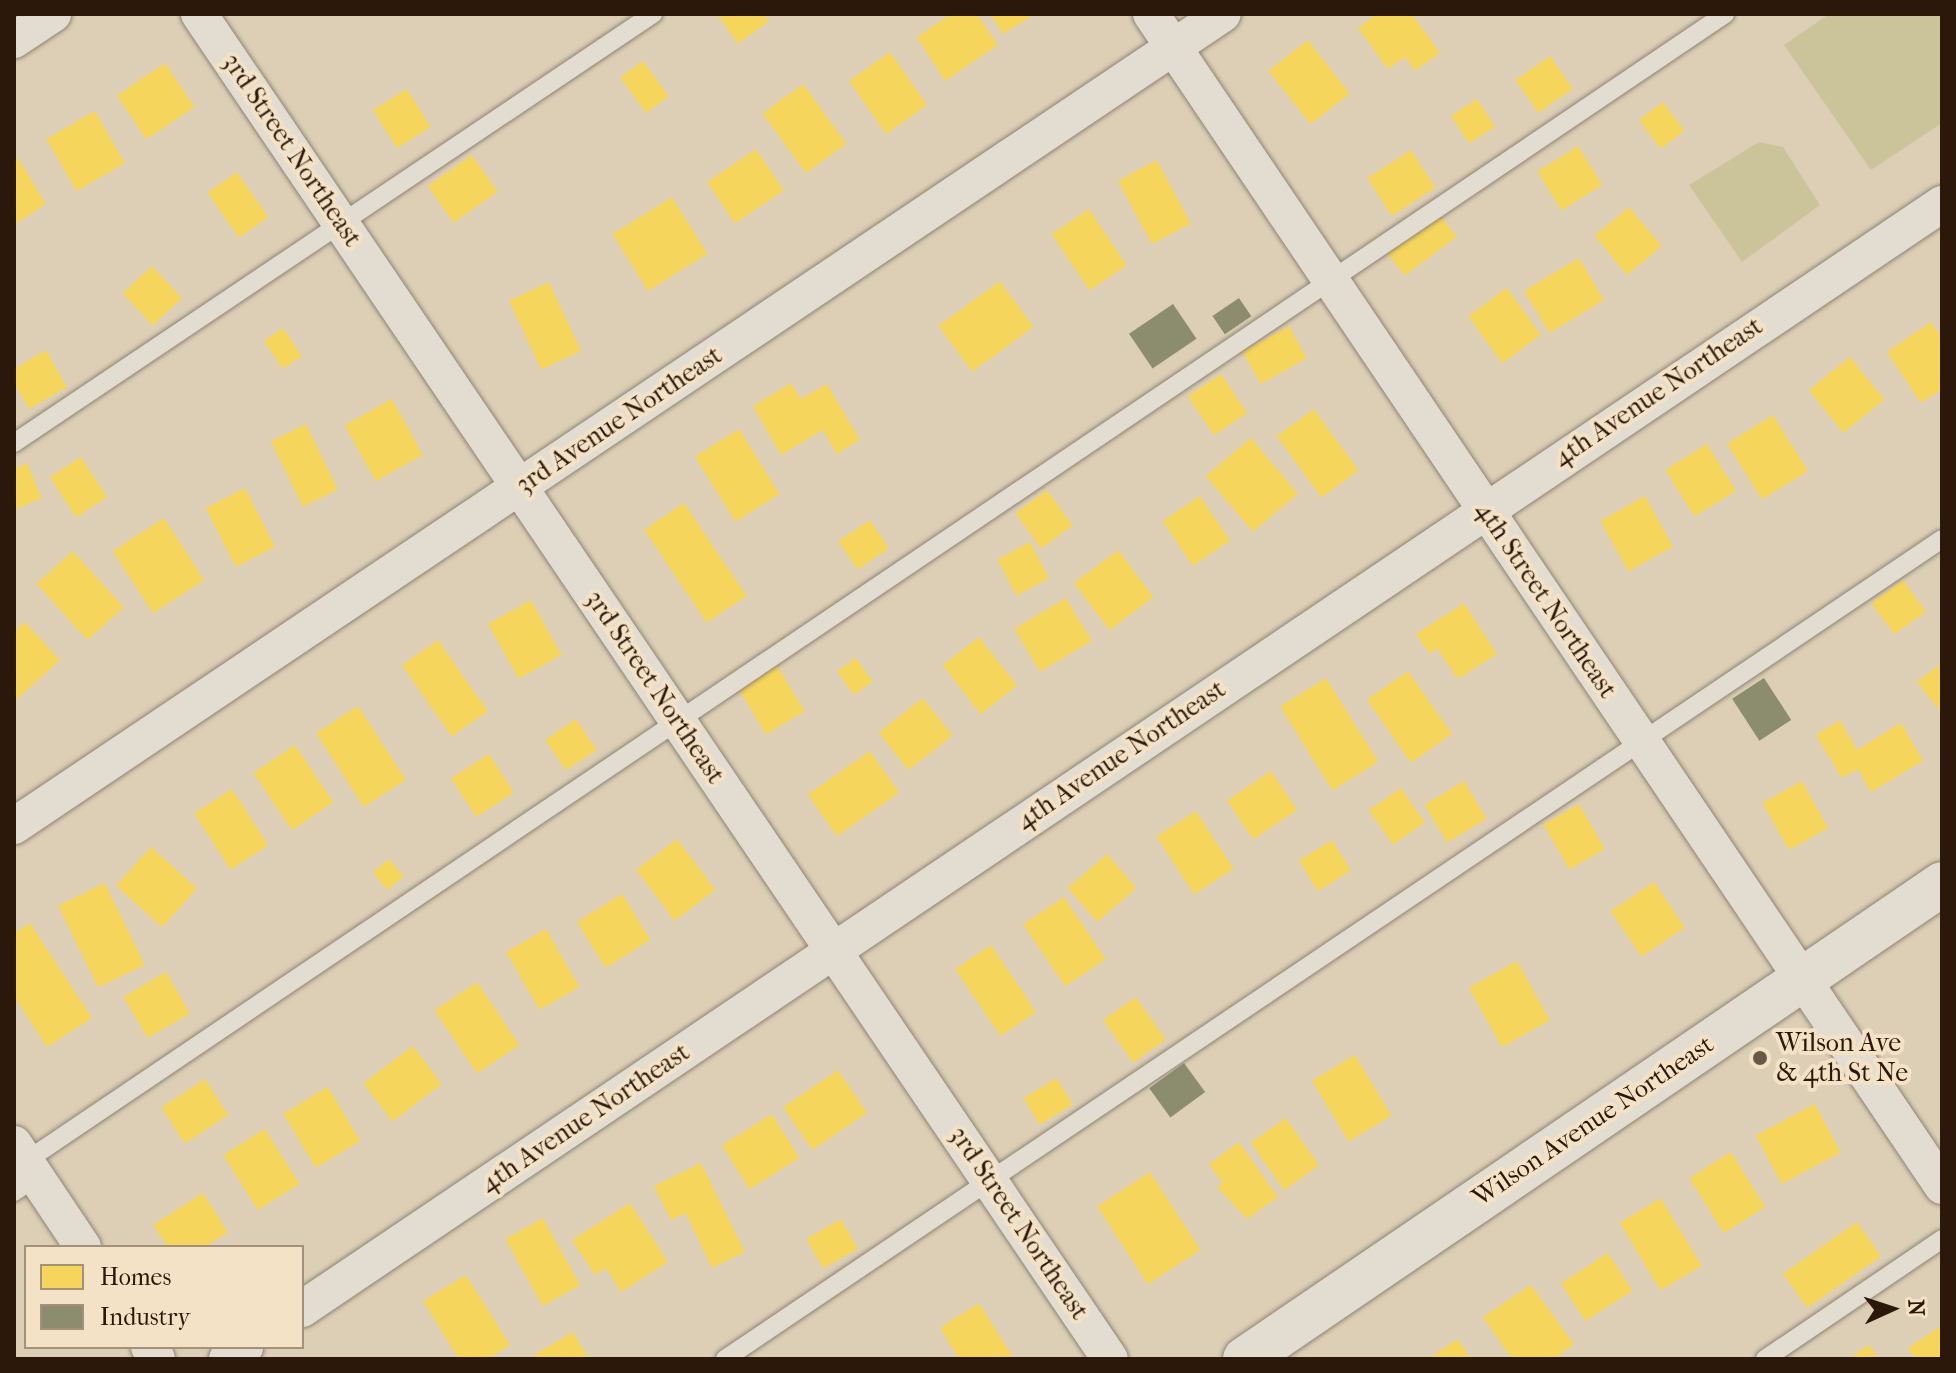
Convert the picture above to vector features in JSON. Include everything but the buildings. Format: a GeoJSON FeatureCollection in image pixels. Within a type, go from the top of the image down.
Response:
{"type":"FeatureCollection","features":[{"type":"Feature","properties":{"kind":"street"},"geometry":{"type":"LineString","coordinates":[[14,40],[53,14]]}},
{"type":"Feature","properties":{"kind":"street","name":"3rd Street Northeast"},"geometry":{"type":"LineString","coordinates":[[199,14],[1110,1359]]}},
{"type":"Feature","properties":{"kind":"street","name":"4th Street Northeast"},"geometry":{"type":"LineString","coordinates":[[1151,14],[1942,1186]]}},
{"type":"Feature","properties":{"kind":"street","name":"3rd Avenue Northeast"},"geometry":{"type":"LineString","coordinates":[[14,826],[1223,14]]}},
{"type":"Feature","properties":{"kind":"street","name":"4th Avenue Northeast"},"geometry":{"type":"LineString","coordinates":[[304,1308],[1484,508],[1942,204]]}},
{"type":"Feature","properties":{"kind":"street","name":"Wilson Avenue Northeast"},"geometry":{"type":"LineString","coordinates":[[1245,1359],[1942,884]]}},
{"type":"Feature","properties":{"kind":"street"},"geometry":{"type":"LineString","coordinates":[[22,1168],[81,1245]]}},
{"type":"Feature","properties":{"kind":"lane"},"geometry":{"type":"LineString","coordinates":[[14,443],[340,220],[653,14]]}},
{"type":"Feature","properties":{"kind":"lane"},"geometry":{"type":"LineString","coordinates":[[22,1168],[677,719],[1725,14]]}},
{"type":"Feature","properties":{"kind":"lane"},"geometry":{"type":"LineString","coordinates":[[725,1359],[991,1182],[1640,738],[1942,539]]}},
{"type":"Feature","properties":{"kind":"lane"},"geometry":{"type":"LineString","coordinates":[[1765,1359],[1942,1239]]}},
{"type":"Feature","properties":{"kind":"shaded area"},"geometry":{"type":"Polygon","coordinates":[[[1829,14],[1942,14],[1942,123],[1871,170],[1784,45],[1829,14]]]}},
{"type":"Feature","properties":{"kind":"shaded area"},"geometry":{"type":"Polygon","coordinates":[[[1759,142],[1783,147],[1820,205],[1742,262],[1689,185],[1759,142]]]}},
{"type":"Feature","properties":{"kind":"place","name":"Wilson Ave & 4th St Ne"},"geometry":{"type":"Point","coordinates":[1760,1058]}}]}
